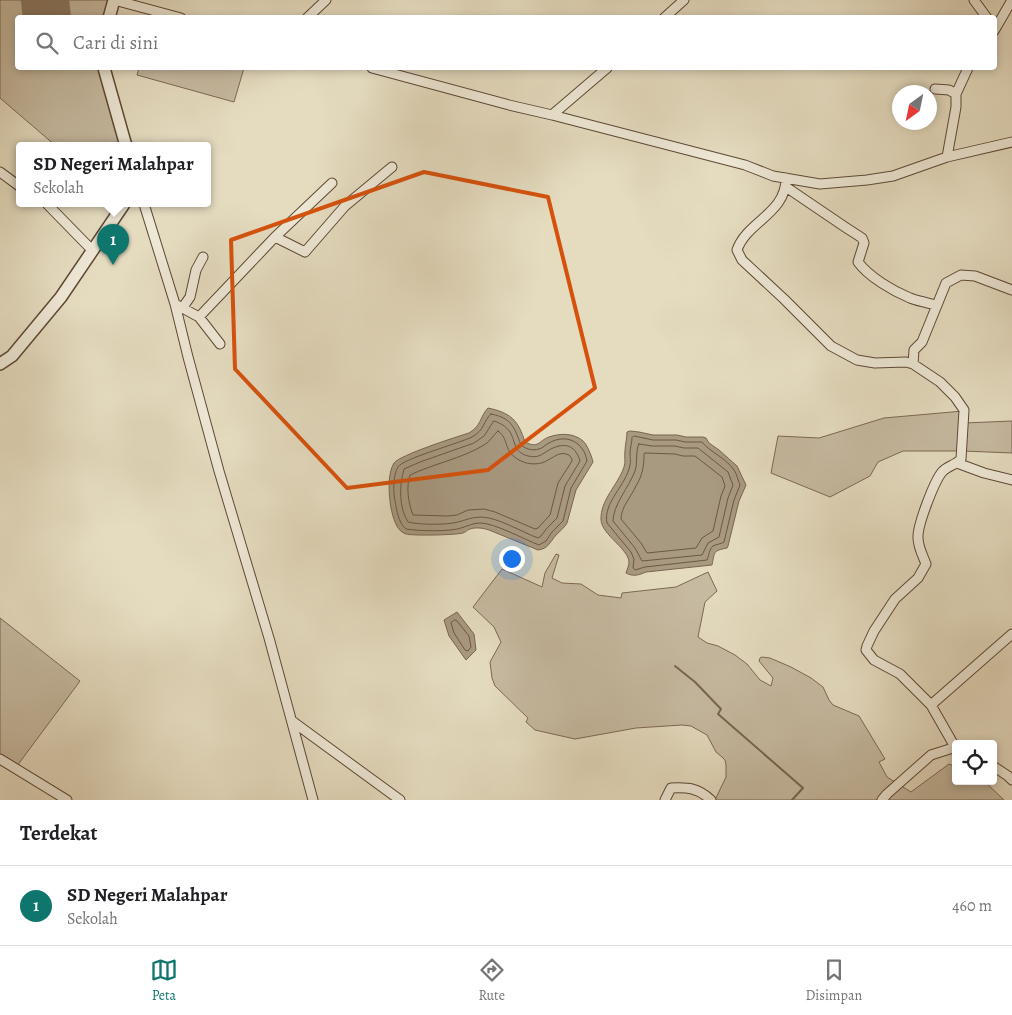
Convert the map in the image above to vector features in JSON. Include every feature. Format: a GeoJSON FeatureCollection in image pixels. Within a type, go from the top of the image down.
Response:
{"type":"FeatureCollection","features":[{"type":"Feature","properties":{"kind":"street"},"geometry":{"type":"LineString","coordinates":[[110,15],[114,0],[170,15]]}},
{"type":"Feature","properties":{"kind":"street"},"geometry":{"type":"LineString","coordinates":[[310,15],[326,0]]}},
{"type":"Feature","properties":{"kind":"street"},"geometry":{"type":"LineString","coordinates":[[667,15],[684,0]]}},
{"type":"Feature","properties":{"kind":"street"},"geometry":{"type":"LineString","coordinates":[[974,0],[985,15]]}},
{"type":"Feature","properties":{"kind":"street"},"geometry":{"type":"LineString","coordinates":[[997,26],[1012,0]]}},
{"type":"Feature","properties":{"kind":"street"},"geometry":{"type":"LineString","coordinates":[[105,70],[125,142]]}},
{"type":"Feature","properties":{"kind":"street"},"geometry":{"type":"LineString","coordinates":[[379,70],[508,105],[745,165],[773,176],[786,183],[862,238],[864,243],[858,262],[863,269],[884,284],[910,298],[936,305]]}},
{"type":"Feature","properties":{"kind":"street"},"geometry":{"type":"LineString","coordinates":[[552,115],[604,70]]}},
{"type":"Feature","properties":{"kind":"street"},"geometry":{"type":"LineString","coordinates":[[948,157],[956,107],[956,94],[967,70]]}},
{"type":"Feature","properties":{"kind":"street"},"geometry":{"type":"LineString","coordinates":[[937,89],[949,90],[956,94]]}},
{"type":"Feature","properties":{"kind":"street"},"geometry":{"type":"LineString","coordinates":[[786,183],[820,184],[893,176],[948,157],[1012,142]]}},
{"type":"Feature","properties":{"kind":"street"},"geometry":{"type":"LineString","coordinates":[[275,237],[305,252],[344,206],[392,168]]}},
{"type":"Feature","properties":{"kind":"street"},"geometry":{"type":"LineString","coordinates":[[0,172],[16,184]]}},
{"type":"Feature","properties":{"kind":"street"},"geometry":{"type":"LineString","coordinates":[[199,317],[275,237],[332,182]]}},
{"type":"Feature","properties":{"kind":"street"},"geometry":{"type":"LineString","coordinates":[[786,183],[780,202],[742,239],[737,250],[742,260],[831,346],[856,360],[875,363],[906,362],[912,364],[940,382],[955,397],[964,410],[961,459],[957,464],[944,470],[933,487],[920,526],[918,538],[926,564],[918,578],[894,598],[874,631],[866,650],[874,660],[900,674],[930,705],[952,742]]}},
{"type":"Feature","properties":{"kind":"street"},"geometry":{"type":"LineString","coordinates":[[50,207],[92,250]]}},
{"type":"Feature","properties":{"kind":"street"},"geometry":{"type":"LineString","coordinates":[[0,364],[12,356],[55,304],[122,207]]}},
{"type":"Feature","properties":{"kind":"street"},"geometry":{"type":"LineString","coordinates":[[145,207],[179,306],[188,357],[313,800]]}},
{"type":"Feature","properties":{"kind":"street"},"geometry":{"type":"LineString","coordinates":[[179,306],[190,297],[196,270],[203,257]]}},
{"type":"Feature","properties":{"kind":"street"},"geometry":{"type":"LineString","coordinates":[[912,364],[914,350],[922,342],[946,283],[961,275],[974,276],[1012,290]]}},
{"type":"Feature","properties":{"kind":"street"},"geometry":{"type":"LineString","coordinates":[[179,306],[199,317],[220,344]]}},
{"type":"Feature","properties":{"kind":"street"},"geometry":{"type":"LineString","coordinates":[[957,464],[1012,480]]}},
{"type":"Feature","properties":{"kind":"street"},"geometry":{"type":"LineString","coordinates":[[930,705],[1012,634]]}},
{"type":"Feature","properties":{"kind":"street"},"geometry":{"type":"LineString","coordinates":[[292,721],[400,800]]}},
{"type":"Feature","properties":{"kind":"street"},"geometry":{"type":"LineString","coordinates":[[882,800],[931,755],[952,748]]}},
{"type":"Feature","properties":{"kind":"street"},"geometry":{"type":"LineString","coordinates":[[0,759],[67,800]]}},
{"type":"Feature","properties":{"kind":"street"},"geometry":{"type":"LineString","coordinates":[[997,769],[1012,780]]}},
{"type":"Feature","properties":{"kind":"street"},"geometry":{"type":"LineString","coordinates":[[665,800],[671,788],[684,787],[694,789],[711,800]]}},
{"type":"Feature","properties":{"kind":"highlighted area"},"geometry":{"type":"Polygon","coordinates":[[[424,172],[548,197],[595,388],[488,470],[347,488],[235,369],[231,240],[424,172]]]}},
{"type":"Feature","properties":{"kind":"shaded area"},"geometry":{"type":"Polygon","coordinates":[[[0,0],[37,0],[39,15],[15,15],[15,70],[106,70],[126,142],[51,142],[0,98],[0,0]]]}},
{"type":"Feature","properties":{"kind":"shaded area"},"geometry":{"type":"Polygon","coordinates":[[[55,0],[115,0],[111,15],[57,15],[55,0]]]}},
{"type":"Feature","properties":{"kind":"shaded area"},"geometry":{"type":"Polygon","coordinates":[[[138,70],[243,70],[234,102],[137,75],[138,70]]]}},
{"type":"Feature","properties":{"kind":"shaded area"},"geometry":{"type":"Polygon","coordinates":[[[963,411],[964,423],[1012,421],[1012,453],[903,451],[878,462],[870,476],[830,497],[771,473],[778,436],[819,438],[884,418],[963,411]]]}},
{"type":"Feature","properties":{"kind":"shaded area"},"geometry":{"type":"Polygon","coordinates":[[[556,554],[559,555],[552,578],[562,583],[581,584],[598,595],[621,598],[622,593],[676,587],[708,572],[717,591],[705,602],[698,637],[735,655],[747,664],[760,680],[771,686],[773,678],[759,661],[762,657],[770,658],[791,667],[811,678],[823,687],[833,705],[859,716],[885,759],[879,762],[887,777],[911,792],[949,764],[952,765],[952,785],[988,785],[1004,800],[715,800],[726,777],[725,760],[716,752],[707,735],[691,726],[636,728],[575,739],[535,730],[526,722],[528,718],[495,686],[490,662],[501,642],[494,627],[473,607],[502,569],[542,587],[545,573],[556,554]]]}},
{"type":"Feature","properties":{"kind":"shaded area"},"geometry":{"type":"Polygon","coordinates":[[[0,618],[80,681],[17,766],[0,754],[0,618]]]}},
{"type":"Feature","properties":{"kind":"water"},"geometry":{"type":"Polygon","coordinates":[[[488,408],[508,415],[520,428],[525,442],[536,445],[553,436],[571,435],[583,441],[590,454],[593,462],[576,490],[567,523],[544,548],[538,550],[480,528],[472,528],[463,533],[410,535],[397,527],[390,503],[389,485],[390,473],[394,463],[417,451],[469,433],[476,427],[488,408]]]}},
{"type":"Feature","properties":{"kind":"water"},"geometry":{"type":"Polygon","coordinates":[[[627,432],[653,435],[703,437],[737,466],[746,485],[739,501],[728,546],[715,552],[712,565],[646,572],[636,575],[626,573],[629,563],[628,557],[602,526],[601,513],[606,499],[624,467],[627,432]]]}},
{"type":"Feature","properties":{"kind":"water"},"geometry":{"type":"Polygon","coordinates":[[[457,612],[474,634],[476,650],[466,660],[449,636],[444,620],[457,612]]]}},
{"type":"Feature","properties":{"kind":"waterway"},"geometry":{"type":"LineString","coordinates":[[675,666],[695,682],[721,709],[718,714],[803,788],[792,800]]}},
{"type":"Feature","properties":{"kind":"runway"},"geometry":{"type":"LineString","coordinates":[[45,0],[47,15]]}},
{"type":"Feature","properties":{"kind":"place","name":"SD Negeri Malahpar"},"geometry":{"type":"Point","coordinates":[113,265]}}]}
